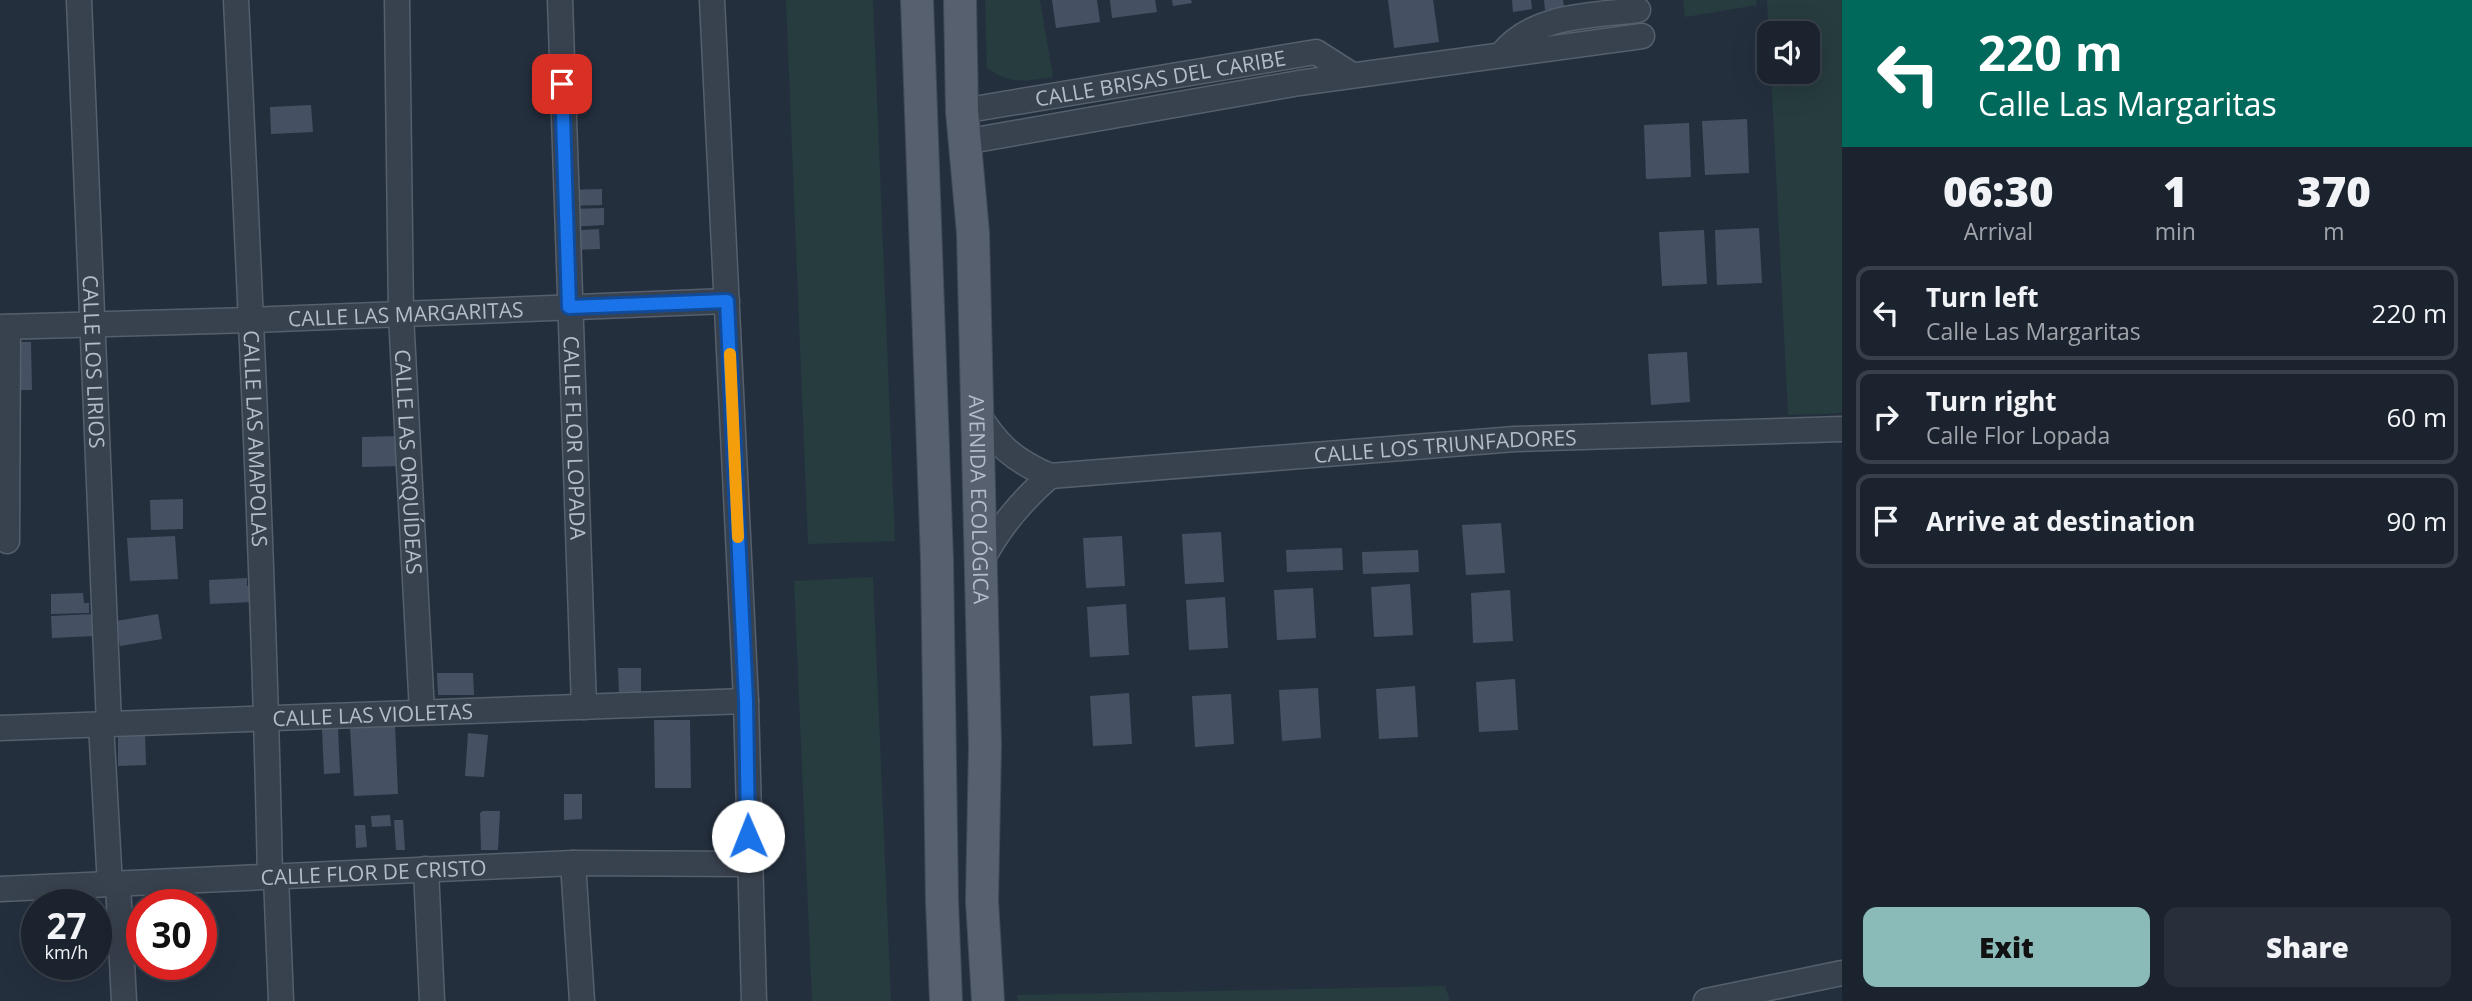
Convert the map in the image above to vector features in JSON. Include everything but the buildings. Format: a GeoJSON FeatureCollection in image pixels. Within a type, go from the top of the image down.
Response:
{"type":"FeatureCollection","features":[{"type":"Feature","properties":{"kind":"main road"},"geometry":{"type":"LineString","coordinates":[[918,0],[937,560],[946,1001]]}},
{"type":"Feature","properties":{"kind":"main road","name":"AVENIDA ECOLÓGICA"},"geometry":{"type":"LineString","coordinates":[[960,0],[962,111],[973,233],[985,746],[982,901],[988,1001]]}},
{"type":"Feature","properties":{"kind":"street","name":"CALLE LOS LIRIOS"},"geometry":{"type":"LineString","coordinates":[[79,0],[94,325],[105,724],[114,885]]}},
{"type":"Feature","properties":{"kind":"street","name":"CALLE LAS AMAPOLAS"},"geometry":{"type":"LineString","coordinates":[[236,0],[273,877],[281,1001]]}},
{"type":"Feature","properties":{"kind":"street","name":"CALLE LAS ORQUÍDEAS"},"geometry":{"type":"LineString","coordinates":[[397,0],[401,315],[422,712]]}},
{"type":"Feature","properties":{"kind":"street","name":"CALLE FLOR LOPADA"},"geometry":{"type":"LineString","coordinates":[[560,0],[584,706]]}},
{"type":"Feature","properties":{"kind":"street"},"geometry":{"type":"LineString","coordinates":[[712,0],[746,701],[754,1001]]}},
{"type":"Feature","properties":{"kind":"street"},"geometry":{"type":"LineString","coordinates":[[1502,55],[1510,44],[1528,32],[1554,21],[1638,10]]}},
{"type":"Feature","properties":{"kind":"street","name":"CALLE BRISAS DEL CARIBE"},"geometry":{"type":"LineString","coordinates":[[964,142],[1352,75],[1642,36]]}},
{"type":"Feature","properties":{"kind":"street","name":"CALLE BRISAS DEL CARIBE"},"geometry":{"type":"LineString","coordinates":[[962,111],[1316,52],[1352,75]]}},
{"type":"Feature","properties":{"kind":"street","name":"CALLE LAS MARGARITAS"},"geometry":{"type":"LineString","coordinates":[[4,327],[401,315],[727,301]]}},
{"type":"Feature","properties":{"kind":"street"},"geometry":{"type":"LineString","coordinates":[[4,327],[8,541]]}},
{"type":"Feature","properties":{"kind":"street"},"geometry":{"type":"LineString","coordinates":[[976,411],[989,433],[1006,451],[1026,466],[1050,476],[1009,516],[980,564]]}},
{"type":"Feature","properties":{"kind":"street","name":"CALLE LOS TRIUNFADORES"},"geometry":{"type":"LineString","coordinates":[[1050,476],[1516,439],[1842,429]]}},
{"type":"Feature","properties":{"kind":"street","name":"CALLE LAS VIOLETAS"},"geometry":{"type":"LineString","coordinates":[[0,728],[746,701]]}},
{"type":"Feature","properties":{"kind":"street"},"geometry":{"type":"LineString","coordinates":[[573,863],[582,1001]]}},
{"type":"Feature","properties":{"kind":"street","name":"CALLE FLOR DE CRISTO"},"geometry":{"type":"LineString","coordinates":[[0,889],[573,863],[749,864]]}},
{"type":"Feature","properties":{"kind":"street"},"geometry":{"type":"LineString","coordinates":[[426,869],[432,1001]]}},
{"type":"Feature","properties":{"kind":"street"},"geometry":{"type":"LineString","coordinates":[[114,885],[124,1001]]}},
{"type":"Feature","properties":{"kind":"street"},"geometry":{"type":"LineString","coordinates":[[0,889],[0,896]]}},
{"type":"Feature","properties":{"kind":"street"},"geometry":{"type":"LineString","coordinates":[[1722,999],[1842,973]]}},
{"type":"Feature","properties":{"kind":"green space"},"geometry":{"type":"Polygon","coordinates":[[[786,0],[873,0],[895,541],[808,544],[786,0]]]}},
{"type":"Feature","properties":{"kind":"green space"},"geometry":{"type":"Polygon","coordinates":[[[985,0],[1040,0],[1053,77],[1011,79],[987,68],[985,0]]]}},
{"type":"Feature","properties":{"kind":"green space"},"geometry":{"type":"Polygon","coordinates":[[[1683,0],[1756,0],[1757,5],[1685,17],[1683,0]]]}},
{"type":"Feature","properties":{"kind":"green space"},"geometry":{"type":"Polygon","coordinates":[[[1767,0],[1842,0],[1842,413],[1788,415],[1772,84],[1820,84],[1820,21],[1768,21],[1767,0]]]}},
{"type":"Feature","properties":{"kind":"green space"},"geometry":{"type":"Polygon","coordinates":[[[873,577],[891,1001],[812,1001],[794,581],[873,577]]]}},
{"type":"Feature","properties":{"kind":"green space"},"geometry":{"type":"Polygon","coordinates":[[[1445,986],[1450,1001],[1018,1001],[1017,995],[1445,986]]]}},
{"type":"Feature","properties":{"kind":"slow traffic"},"geometry":{"type":"LineString","coordinates":[[730,354],[738,537]]}},
{"type":"Feature","properties":{"kind":"route"},"geometry":{"type":"LineString","coordinates":[[562,84],[569,307],[727,301],[746,701],[748,836]]}}]}
